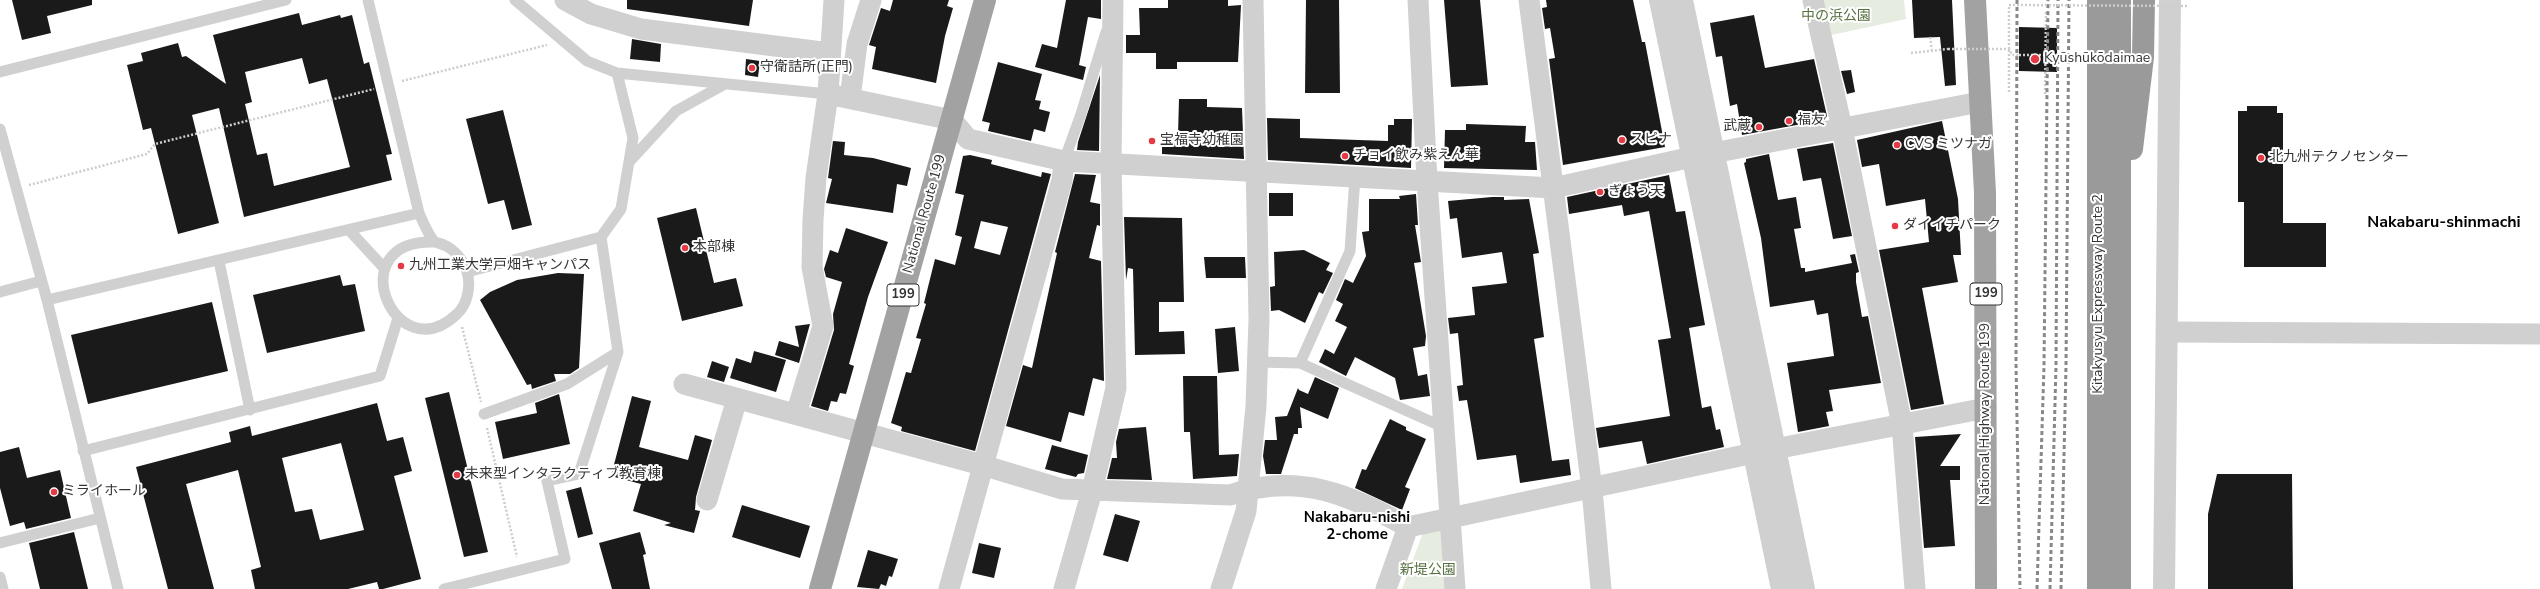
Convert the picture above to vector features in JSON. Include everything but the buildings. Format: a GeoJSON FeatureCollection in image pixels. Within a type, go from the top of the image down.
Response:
{"type":"FeatureCollection","features":[{"type":"Feature","properties":{"kind":"highway","name":"National Route 199"},"geometry":{"type":"LineString","coordinates":[[820,589],[986,0]]}},
{"type":"Feature","properties":{"kind":"highway","name":"National Highway Route 199"},"geometry":{"type":"LineString","coordinates":[[1975,0],[1985,193],[1986,589]]}},
{"type":"Feature","properties":{"kind":"highway","name":"Kitakyusyu Expressway Route 2"},"geometry":{"type":"LineString","coordinates":[[2098,0],[2098,589]]}},
{"type":"Feature","properties":{"kind":"highway"},"geometry":{"type":"LineString","coordinates":[[2120,0],[2121,246]]}},
{"type":"Feature","properties":{"kind":"highway"},"geometry":{"type":"LineString","coordinates":[[2121,246],[2143,57],[2144,0]]}},
{"type":"Feature","properties":{"kind":"highway","name":"Kitakyusyu Expressway Route 2"},"geometry":{"type":"LineString","coordinates":[[2120,589],[2121,246]]}},
{"type":"Feature","properties":{"kind":"street"},"geometry":{"type":"LineString","coordinates":[[565,0],[591,14],[641,28],[830,53]]}},
{"type":"Feature","properties":{"kind":"street"},"geometry":{"type":"LineString","coordinates":[[796,414],[823,326],[812,267],[813,220],[816,178],[828,94],[834,0]]}},
{"type":"Feature","properties":{"kind":"street"},"geometry":{"type":"LineString","coordinates":[[850,98],[857,44],[871,0]]}},
{"type":"Feature","properties":{"kind":"street"},"geometry":{"type":"LineString","coordinates":[[1221,589],[1246,511],[1249,488],[1257,362],[1253,0]]}},
{"type":"Feature","properties":{"kind":"street"},"geometry":{"type":"LineString","coordinates":[[1418,0],[1427,181],[1455,589]]}},
{"type":"Feature","properties":{"kind":"street"},"geometry":{"type":"LineString","coordinates":[[1529,0],[1592,489],[1601,589]]}},
{"type":"Feature","properties":{"kind":"street"},"geometry":{"type":"LineString","coordinates":[[1660,0],[1692,157],[1764,451],[1804,589]]}},
{"type":"Feature","properties":{"kind":"street"},"geometry":{"type":"LineString","coordinates":[[1682,0],[1714,152],[1764,451],[1782,589]]}},
{"type":"Feature","properties":{"kind":"street"},"geometry":{"type":"LineString","coordinates":[[1813,0],[1842,128],[1902,425],[1915,589]]}},
{"type":"Feature","properties":{"kind":"street"},"geometry":{"type":"LineString","coordinates":[[2164,589],[2167,332],[2178,3]]}},
{"type":"Feature","properties":{"kind":"street"},"geometry":{"type":"LineString","coordinates":[[1064,589],[1092,492],[1116,388],[1111,165],[1113,5]]}},
{"type":"Feature","properties":{"kind":"street"},"geometry":{"type":"LineString","coordinates":[[828,94],[952,120],[968,139],[1064,161],[1111,165],[1256,171],[1553,188],[1714,152],[1980,102]]}},
{"type":"Feature","properties":{"kind":"street"},"geometry":{"type":"LineString","coordinates":[[949,589],[982,465],[1062,180],[1064,161]]}},
{"type":"Feature","properties":{"kind":"street"},"geometry":{"type":"LineString","coordinates":[[2167,332],[2540,334]]}},
{"type":"Feature","properties":{"kind":"street"},"geometry":{"type":"LineString","coordinates":[[684,384],[982,465],[1062,489],[1092,492],[1230,495],[1249,488],[1282,484],[1324,488],[1374,508],[1408,527],[1592,489],[1764,451],[1986,408]]}},
{"type":"Feature","properties":{"kind":"street"},"geometry":{"type":"LineString","coordinates":[[707,500],[737,399]]}},
{"type":"Feature","properties":{"kind":"street"},"geometry":{"type":"LineString","coordinates":[[1386,589],[1408,527]]}},
{"type":"Feature","properties":{"kind":"lane"},"geometry":{"type":"LineString","coordinates":[[0,72],[286,0]]}},
{"type":"Feature","properties":{"kind":"lane"},"geometry":{"type":"LineString","coordinates":[[368,0],[419,213],[434,242]]}},
{"type":"Feature","properties":{"kind":"lane"},"geometry":{"type":"LineString","coordinates":[[515,0],[587,61],[617,73],[828,94]]}},
{"type":"Feature","properties":{"kind":"lane"},"geometry":{"type":"LineString","coordinates":[[1064,161],[1081,114],[1113,5]]}},
{"type":"Feature","properties":{"kind":"lane"},"geometry":{"type":"LineString","coordinates":[[467,272],[601,237],[621,209],[633,138],[617,73]]}},
{"type":"Feature","properties":{"kind":"lane"},"geometry":{"type":"LineString","coordinates":[[630,161],[676,111],[725,84]]}},
{"type":"Feature","properties":{"kind":"lane"},"geometry":{"type":"LineString","coordinates":[[0,129],[47,300],[118,589]]}},
{"type":"Feature","properties":{"kind":"lane"},"geometry":{"type":"LineString","coordinates":[[1300,362],[1350,251],[1355,177]]}},
{"type":"Feature","properties":{"kind":"lane"},"geometry":{"type":"LineString","coordinates":[[47,300],[419,213]]}},
{"type":"Feature","properties":{"kind":"lane"},"geometry":{"type":"LineString","coordinates":[[349,230],[385,269]]}},
{"type":"Feature","properties":{"kind":"lane"},"geometry":{"type":"LineString","coordinates":[[444,589],[565,559],[547,481],[580,474],[618,352],[601,237]]}},
{"type":"Feature","properties":{"kind":"lane"},"geometry":{"type":"LineString","coordinates":[[419,241],[434,242],[455,252],[467,272],[469,286],[466,300],[459,313],[449,322],[436,327],[423,328],[410,325],[398,318],[389,308],[384,296],[382,282],[385,269],[393,256],[404,246],[419,241]]}},
{"type":"Feature","properties":{"kind":"lane"},"geometry":{"type":"LineString","coordinates":[[219,261],[250,410]]}},
{"type":"Feature","properties":{"kind":"lane"},"geometry":{"type":"LineString","coordinates":[[0,292],[41,281]]}},
{"type":"Feature","properties":{"kind":"lane"},"geometry":{"type":"LineString","coordinates":[[83,451],[380,376],[398,318]]}},
{"type":"Feature","properties":{"kind":"lane"},"geometry":{"type":"LineString","coordinates":[[484,414],[567,384],[618,352]]}},
{"type":"Feature","properties":{"kind":"lane"},"geometry":{"type":"LineString","coordinates":[[1257,362],[1300,362],[1443,427]]}},
{"type":"Feature","properties":{"kind":"lane"},"geometry":{"type":"LineString","coordinates":[[0,543],[100,518]]}},
{"type":"Feature","properties":{"kind":"lane"},"geometry":{"type":"LineString","coordinates":[[0,577],[4,589]]}},
{"type":"Feature","properties":{"kind":"path"},"geometry":{"type":"LineString","coordinates":[[2009,92],[2009,5],[2178,3]]}},
{"type":"Feature","properties":{"kind":"path"},"geometry":{"type":"LineString","coordinates":[[2045,94],[2046,10]]}},
{"type":"Feature","properties":{"kind":"path"},"geometry":{"type":"LineString","coordinates":[[1930,37],[1932,51]]}},
{"type":"Feature","properties":{"kind":"path"},"geometry":{"type":"LineString","coordinates":[[16,188],[147,154],[155,144],[565,41]]}},
{"type":"Feature","properties":{"kind":"path"},"geometry":{"type":"LineString","coordinates":[[1911,53],[1948,49],[2009,49]]}},
{"type":"Feature","properties":{"kind":"path"},"geometry":{"type":"LineString","coordinates":[[2009,49],[2012,55],[2045,55]]}},
{"type":"Feature","properties":{"kind":"path"},"geometry":{"type":"LineString","coordinates":[[459,313],[520,571]]}},
{"type":"Feature","properties":{"kind":"green space","name":"中の浜公園"},"geometry":{"type":"Polygon","coordinates":[[[1815,0],[1904,0],[1906,19],[1822,37],[1815,0]]]}},
{"type":"Feature","properties":{"kind":"green space","name":"新堤公園"},"geometry":{"type":"Polygon","coordinates":[[[1441,527],[1448,589],[1402,589],[1424,530],[1441,527]]]}},
{"type":"Feature","properties":{"kind":"railway"},"geometry":{"type":"LineString","coordinates":[[2017,0],[2016,363],[2020,589]]}},
{"type":"Feature","properties":{"kind":"railway"},"geometry":{"type":"LineString","coordinates":[[2037,589],[2044,366],[2048,0]]}},
{"type":"Feature","properties":{"kind":"railway"},"geometry":{"type":"LineString","coordinates":[[2050,589],[2056,366],[2058,0]]}},
{"type":"Feature","properties":{"kind":"railway"},"geometry":{"type":"LineString","coordinates":[[2061,589],[2066,366],[2069,0]]}},
{"type":"Feature","properties":{"kind":"place","name":"Kyūshūkōdaimae"},"geometry":{"type":"Point","coordinates":[2035,59]}},
{"type":"Feature","properties":{"kind":"place","name":"守衛詰所(正門)"},"geometry":{"type":"Point","coordinates":[752,68]}},
{"type":"Feature","properties":{"kind":"place","name":"福友"},"geometry":{"type":"Point","coordinates":[1789,121]}},
{"type":"Feature","properties":{"kind":"place","name":"武蔵"},"geometry":{"type":"Point","coordinates":[1759,127]}},
{"type":"Feature","properties":{"kind":"place","name":"スピナ"},"geometry":{"type":"Point","coordinates":[1622,140]}},
{"type":"Feature","properties":{"kind":"place","name":"宝福寺幼稚園"},"geometry":{"type":"Point","coordinates":[1152,141]}},
{"type":"Feature","properties":{"kind":"place","name":"CVS ミツナガ"},"geometry":{"type":"Point","coordinates":[1897,145]}},
{"type":"Feature","properties":{"kind":"place","name":"チョイ飲み紫えん華"},"geometry":{"type":"Point","coordinates":[1345,156]}},
{"type":"Feature","properties":{"kind":"place","name":"北九州テクノセンター"},"geometry":{"type":"Point","coordinates":[2261,158]}},
{"type":"Feature","properties":{"kind":"place","name":"ぎょう天"},"geometry":{"type":"Point","coordinates":[1600,192]}},
{"type":"Feature","properties":{"kind":"place","name":"ダイイチパーク"},"geometry":{"type":"Point","coordinates":[1895,226]}},
{"type":"Feature","properties":{"kind":"place","name":"本部棟"},"geometry":{"type":"Point","coordinates":[685,248]}},
{"type":"Feature","properties":{"kind":"place","name":"九州工業大学戸畑キャンパス"},"geometry":{"type":"Point","coordinates":[401,266]}},
{"type":"Feature","properties":{"kind":"place","name":"未来型インタラクティブ教育棟"},"geometry":{"type":"Point","coordinates":[457,475]}},
{"type":"Feature","properties":{"kind":"place","name":"ミライホール"},"geometry":{"type":"Point","coordinates":[54,492]}},
{"type":"Feature","properties":{"kind":"district","name":"Nakabaru-shinmachi"},"geometry":{"type":"Point","coordinates":[2444,223]}},
{"type":"Feature","properties":{"kind":"district","name":"Nakabaru-nishi 2-chome"},"geometry":{"type":"Point","coordinates":[1357,526]}}]}
